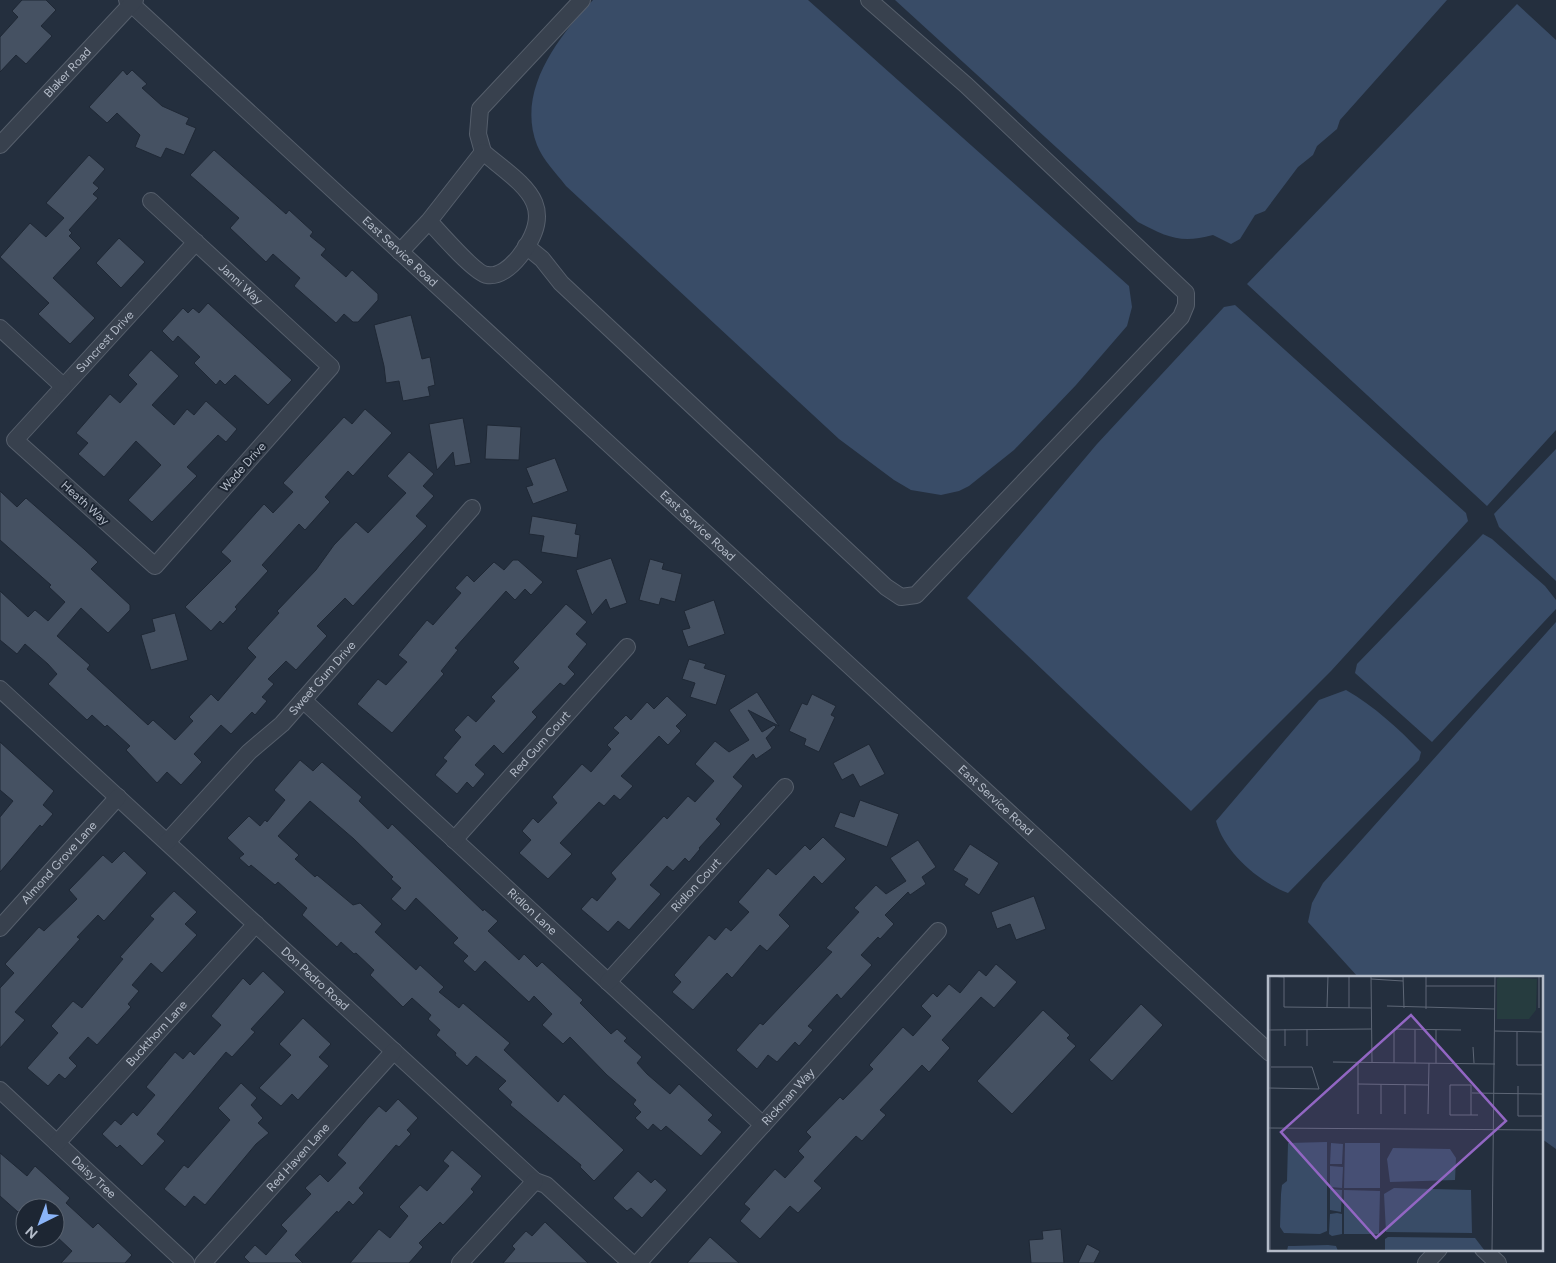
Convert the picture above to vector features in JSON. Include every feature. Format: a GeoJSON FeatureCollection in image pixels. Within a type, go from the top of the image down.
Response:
{"type":"FeatureCollection","features":[{"type":"Feature","properties":{"kind":"street"},"geometry":{"type":"LineString","coordinates":[[429,221],[485,275],[500,274],[518,258],[535,232],[538,213],[533,198],[522,184],[483,152],[478,134],[480,109],[582,0]]}},
{"type":"Feature","properties":{"kind":"street"},"geometry":{"type":"LineString","coordinates":[[526,246],[542,259],[561,283],[886,587],[901,597],[916,595],[1181,316],[1186,305],[1186,293],[966,85],[869,0]]}},
{"type":"Feature","properties":{"kind":"street","name":"Blaker Road"},"geometry":{"type":"LineString","coordinates":[[0,145],[131,1]]}},
{"type":"Feature","properties":{"kind":"street","name":"East Service Road"},"geometry":{"type":"LineString","coordinates":[[131,1],[400,252],[1268,1051]]}},
{"type":"Feature","properties":{"kind":"street"},"geometry":{"type":"LineString","coordinates":[[400,252],[429,221],[483,152]]}},
{"type":"Feature","properties":{"kind":"street","name":"Janni Way"},"geometry":{"type":"LineString","coordinates":[[151,201],[331,367]]}},
{"type":"Feature","properties":{"kind":"street","name":"Suncrest Drive"},"geometry":{"type":"LineString","coordinates":[[15,440],[196,242]]}},
{"type":"Feature","properties":{"kind":"street"},"geometry":{"type":"LineString","coordinates":[[0,328],[63,386]]}},
{"type":"Feature","properties":{"kind":"street","name":"Wade Drive"},"geometry":{"type":"LineString","coordinates":[[155,566],[331,367]]}},
{"type":"Feature","properties":{"kind":"street","name":"Heath Way"},"geometry":{"type":"LineString","coordinates":[[15,440],[155,566]]}},
{"type":"Feature","properties":{"kind":"street","name":"Sweet Gum Drive"},"geometry":{"type":"LineString","coordinates":[[167,842],[249,752],[282,724],[472,508]]}},
{"type":"Feature","properties":{"kind":"street","name":"Red Gum Court"},"geometry":{"type":"LineString","coordinates":[[454,840],[626,647]]}},
{"type":"Feature","properties":{"kind":"street","name":"Don Pedro Road"},"geometry":{"type":"LineString","coordinates":[[0,689],[535,1181],[546,1185],[631,1263]]}},
{"type":"Feature","properties":{"kind":"street","name":"Ridlon Lane"},"geometry":{"type":"LineString","coordinates":[[303,700],[762,1125]]}},
{"type":"Feature","properties":{"kind":"street","name":"Ridlon Court"},"geometry":{"type":"LineString","coordinates":[[608,982],[785,787]]}},
{"type":"Feature","properties":{"kind":"street","name":"Almond Grove Lane"},"geometry":{"type":"LineString","coordinates":[[0,928],[118,797]]}},
{"type":"Feature","properties":{"kind":"street","name":"Buckthorn Lane"},"geometry":{"type":"LineString","coordinates":[[57,1143],[256,924]]}},
{"type":"Feature","properties":{"kind":"street","name":"Rickman Way"},"geometry":{"type":"LineString","coordinates":[[638,1263],[938,931]]}},
{"type":"Feature","properties":{"kind":"street","name":"Red Haven Lane"},"geometry":{"type":"LineString","coordinates":[[203,1263],[394,1051]]}},
{"type":"Feature","properties":{"kind":"street","name":"Daisy Tree"},"geometry":{"type":"LineString","coordinates":[[0,1090],[186,1263]]}},
{"type":"Feature","properties":{"kind":"street"},"geometry":{"type":"LineString","coordinates":[[460,1263],[535,1181]]}},
{"type":"Feature","properties":{"kind":"street"},"geometry":{"type":"LineString","coordinates":[[1426,1263],[1438,1250]]}},
{"type":"Feature","properties":{"kind":"street"},"geometry":{"type":"LineString","coordinates":[[1484,1250],[1498,1263]]}},
{"type":"Feature","properties":{"kind":"water"},"geometry":{"type":"Polygon","coordinates":[[[593,0],[808,0],[1129,286],[1132,307],[1127,326],[1076,385],[1014,450],[969,486],[959,491],[941,495],[911,490],[894,480],[839,439],[566,186],[543,156],[537,145],[532,125],[532,105],[536,85],[554,48],[593,0]]]}},
{"type":"Feature","properties":{"kind":"water"},"geometry":{"type":"Polygon","coordinates":[[[895,0],[1447,0],[1340,120],[1337,129],[1317,146],[1313,155],[1298,167],[1265,211],[1255,215],[1240,239],[1231,244],[1213,235],[1182,239],[1157,232],[1138,222],[895,0]]]}},
{"type":"Feature","properties":{"kind":"water"},"geometry":{"type":"Polygon","coordinates":[[[1517,4],[1556,40],[1556,430],[1487,506],[1247,284],[1517,4]]]}},
{"type":"Feature","properties":{"kind":"water"},"geometry":{"type":"Polygon","coordinates":[[[1235,305],[1466,513],[1468,521],[1331,671],[1191,811],[967,598],[1097,444],[1224,307],[1235,305]]]}},
{"type":"Feature","properties":{"kind":"water"},"geometry":{"type":"Polygon","coordinates":[[[1556,449],[1556,581],[1499,527],[1494,514],[1556,449]]]}},
{"type":"Feature","properties":{"kind":"water"},"geometry":{"type":"Polygon","coordinates":[[[1483,534],[1492,539],[1545,586],[1556,600],[1556,609],[1432,742],[1355,673],[1357,664],[1483,534]]]}},
{"type":"Feature","properties":{"kind":"water"},"geometry":{"type":"Polygon","coordinates":[[[1556,622],[1556,1149],[1544,1140],[1544,976],[1357,976],[1308,922],[1312,903],[1323,883],[1556,622]]]}},
{"type":"Feature","properties":{"kind":"water"},"geometry":{"type":"Polygon","coordinates":[[[1346,690],[1386,718],[1404,735],[1421,752],[1419,760],[1288,893],[1255,874],[1235,855],[1220,833],[1216,821],[1319,700],[1346,690]]]}},
{"type":"Feature","properties":{"kind":"building"},"geometry":{"type":"Polygon","coordinates":[[[22,0],[46,0],[56,10],[41,26],[52,36],[26,64],[16,55],[0,72],[0,37],[18,17],[12,11],[22,0]]]}},
{"type":"Feature","properties":{"kind":"building"},"geometry":{"type":"Polygon","coordinates":[[[123,70],[127,75],[132,70],[147,84],[142,88],[162,106],[189,118],[186,124],[196,128],[184,155],[166,148],[161,158],[135,147],[140,135],[117,113],[107,123],[89,107],[123,70]]]}},
{"type":"Feature","properties":{"kind":"building"},"geometry":{"type":"Polygon","coordinates":[[[214,150],[286,214],[289,210],[313,232],[310,236],[326,249],[321,255],[346,277],[352,270],[378,294],[378,300],[358,322],[353,322],[344,314],[336,323],[294,286],[300,278],[273,254],[266,262],[230,228],[239,218],[190,175],[214,150]]]}},
{"type":"Feature","properties":{"kind":"building"},"geometry":{"type":"Polygon","coordinates":[[[89,155],[105,169],[93,183],[99,188],[93,194],[98,198],[69,230],[72,233],[69,236],[81,248],[53,278],[95,318],[70,344],[38,314],[49,303],[0,257],[30,223],[46,237],[64,218],[46,203],[89,155]]]}},
{"type":"Feature","properties":{"kind":"building"},"geometry":{"type":"Polygon","coordinates":[[[119,238],[145,262],[121,288],[96,263],[119,238]]]}},
{"type":"Feature","properties":{"kind":"building"},"geometry":{"type":"Polygon","coordinates":[[[208,303],[292,380],[268,405],[235,375],[225,385],[220,380],[216,385],[194,363],[200,357],[178,336],[173,342],[162,331],[183,308],[188,313],[193,308],[199,313],[208,303]]]}},
{"type":"Feature","properties":{"kind":"building"},"geometry":{"type":"Polygon","coordinates":[[[411,315],[422,359],[430,357],[435,385],[428,387],[430,396],[403,401],[399,381],[386,383],[374,325],[411,315]]]}},
{"type":"Feature","properties":{"kind":"building"},"geometry":{"type":"Polygon","coordinates":[[[151,350],[179,376],[152,405],[174,425],[187,409],[194,415],[206,401],[237,429],[226,442],[218,435],[187,467],[197,476],[152,522],[128,500],[161,465],[136,441],[104,477],[78,454],[88,443],[76,433],[110,394],[120,403],[137,384],[128,375],[151,350]]]}},
{"type":"Feature","properties":{"kind":"building"},"geometry":{"type":"Polygon","coordinates":[[[365,409],[392,433],[353,476],[348,471],[325,497],[330,502],[305,530],[299,524],[262,565],[268,571],[235,607],[237,609],[223,624],[220,621],[211,631],[185,607],[231,561],[221,552],[264,504],[273,513],[293,492],[283,483],[344,417],[352,424],[365,409]]]}},
{"type":"Feature","properties":{"kind":"building"},"geometry":{"type":"Polygon","coordinates":[[[463,418],[471,463],[455,466],[453,452],[437,470],[429,424],[463,418]]]}},
{"type":"Feature","properties":{"kind":"building"},"geometry":{"type":"Polygon","coordinates":[[[487,425],[521,427],[519,460],[485,459],[487,425]]]}},
{"type":"Feature","properties":{"kind":"building"},"geometry":{"type":"Polygon","coordinates":[[[409,452],[434,474],[423,486],[434,496],[416,516],[427,526],[353,606],[345,598],[317,626],[327,636],[296,670],[286,661],[268,679],[274,684],[262,697],[267,701],[255,715],[252,712],[231,734],[221,725],[194,754],[202,762],[181,785],[167,772],[157,783],[126,750],[130,746],[107,725],[105,727],[92,715],[87,720],[48,684],[57,674],[48,664],[25,644],[17,654],[0,640],[0,591],[28,617],[35,610],[48,621],[65,602],[49,587],[51,585],[0,540],[0,491],[17,507],[26,498],[98,562],[91,569],[130,605],[130,610],[108,633],[81,608],[57,636],[90,665],[87,669],[148,725],[153,720],[175,740],[193,721],[189,717],[211,694],[218,701],[256,657],[247,648],[279,613],[277,611],[316,570],[334,545],[356,522],[368,533],[406,493],[387,476],[409,452]]]}},
{"type":"Feature","properties":{"kind":"building"},"geometry":{"type":"Polygon","coordinates":[[[555,458],[568,491],[533,504],[526,487],[533,485],[526,468],[555,458]]]}},
{"type":"Feature","properties":{"kind":"building"},"geometry":{"type":"Polygon","coordinates":[[[532,516],[577,524],[575,534],[580,535],[577,558],[541,552],[544,536],[529,534],[532,516]]]}},
{"type":"Feature","properties":{"kind":"building"},"geometry":{"type":"Polygon","coordinates":[[[611,558],[627,603],[610,609],[606,599],[592,615],[576,570],[611,558]]]}},
{"type":"Feature","properties":{"kind":"building"},"geometry":{"type":"Polygon","coordinates":[[[650,559],[664,563],[662,569],[682,574],[675,602],[661,598],[659,605],[639,600],[650,559]]]}},
{"type":"Feature","properties":{"kind":"building"},"geometry":{"type":"Polygon","coordinates":[[[513,560],[518,560],[543,582],[531,595],[525,589],[515,600],[506,591],[455,648],[458,650],[441,671],[444,674],[392,733],[357,704],[378,679],[386,685],[407,662],[398,655],[427,620],[433,625],[461,593],[455,588],[467,575],[474,582],[494,562],[504,570],[513,560]]]}},
{"type":"Feature","properties":{"kind":"building"},"geometry":{"type":"Polygon","coordinates":[[[714,600],[725,634],[688,647],[682,630],[690,628],[684,611],[714,600]]]}},
{"type":"Feature","properties":{"kind":"building"},"geometry":{"type":"Polygon","coordinates":[[[566,604],[587,622],[576,634],[587,644],[568,667],[575,674],[564,686],[560,683],[532,712],[537,717],[503,754],[494,745],[475,765],[485,774],[473,788],[467,782],[457,794],[435,775],[447,761],[443,758],[461,737],[454,730],[468,715],[476,722],[495,701],[491,697],[519,668],[513,662],[566,604]]]}},
{"type":"Feature","properties":{"kind":"building"},"geometry":{"type":"Polygon","coordinates":[[[175,613],[188,660],[151,670],[141,635],[155,631],[152,619],[175,613]]]}},
{"type":"Feature","properties":{"kind":"building"},"geometry":{"type":"Polygon","coordinates":[[[689,659],[706,664],[704,668],[726,675],[716,705],[690,697],[695,683],[682,679],[689,659]]]}},
{"type":"Feature","properties":{"kind":"building"},"geometry":{"type":"Polygon","coordinates":[[[757,692],[779,726],[748,710],[762,732],[774,725],[776,727],[766,738],[772,748],[756,759],[753,754],[733,777],[743,786],[716,819],[721,824],[689,862],[685,858],[673,871],[667,866],[650,885],[661,894],[629,930],[618,921],[608,932],[581,909],[592,897],[597,901],[616,879],[611,873],[664,816],[667,819],[688,796],[695,802],[714,781],[695,764],[715,741],[729,752],[749,740],[729,710],[757,692]]]}},
{"type":"Feature","properties":{"kind":"building"},"geometry":{"type":"Polygon","coordinates":[[[812,694],[836,706],[831,715],[835,717],[819,752],[804,745],[806,739],[789,731],[802,703],[807,705],[812,694]]]}},
{"type":"Feature","properties":{"kind":"building"},"geometry":{"type":"Polygon","coordinates":[[[667,696],[687,715],[676,726],[681,731],[668,745],[659,736],[621,776],[633,786],[620,800],[614,795],[604,806],[599,802],[560,843],[572,854],[548,879],[519,853],[531,840],[522,831],[533,818],[538,823],[557,803],[552,797],[582,764],[591,772],[611,749],[607,745],[619,733],[613,728],[626,715],[631,720],[647,702],[654,709],[667,696]]]}},
{"type":"Feature","properties":{"kind":"building"},"geometry":{"type":"Polygon","coordinates":[[[0,742],[54,791],[43,805],[53,814],[42,827],[40,825],[0,872],[0,817],[13,801],[0,790],[0,742]]]}},
{"type":"Feature","properties":{"kind":"building"},"geometry":{"type":"Polygon","coordinates":[[[869,744],[885,774],[860,787],[853,774],[842,780],[833,763],[869,744]]]}},
{"type":"Feature","properties":{"kind":"building"},"geometry":{"type":"Polygon","coordinates":[[[300,760],[313,771],[322,762],[362,797],[359,801],[388,829],[392,824],[483,911],[484,909],[498,921],[488,931],[519,960],[524,954],[537,967],[542,962],[583,1000],[580,1003],[611,1034],[617,1029],[627,1038],[624,1041],[642,1057],[637,1063],[647,1074],[670,1094],[679,1084],[713,1115],[708,1120],[722,1132],[701,1156],[666,1126],[661,1131],[653,1124],[648,1130],[635,1118],[641,1112],[633,1104],[636,1100],[607,1075],[570,1037],[563,1044],[542,1025],[552,1014],[534,996],[529,1002],[485,961],[475,972],[463,961],[468,956],[453,943],[458,938],[416,898],[405,911],[391,899],[401,888],[391,879],[393,877],[354,839],[310,801],[278,836],[299,855],[295,859],[315,877],[317,875],[353,905],[360,903],[382,924],[375,932],[416,970],[420,965],[444,987],[439,992],[459,1008],[463,1003],[510,1043],[504,1050],[558,1102],[564,1094],[624,1150],[594,1181],[580,1167],[581,1165],[510,1105],[512,1102],[498,1089],[506,1081],[476,1056],[467,1066],[436,1035],[440,1030],[428,1019],[431,1015],[412,998],[403,1007],[370,975],[374,970],[356,953],[354,954],[341,942],[337,947],[302,915],[307,908],[278,882],[275,885],[251,865],[249,867],[239,858],[244,854],[227,838],[249,816],[260,826],[265,820],[267,822],[285,800],[274,790],[300,760]]]}},
{"type":"Feature","properties":{"kind":"building"},"geometry":{"type":"Polygon","coordinates":[[[860,800],[899,814],[887,847],[834,827],[840,812],[854,817],[860,800]]]}},
{"type":"Feature","properties":{"kind":"building"},"geometry":{"type":"Polygon","coordinates":[[[823,837],[846,859],[822,884],[814,876],[779,915],[790,926],[767,951],[760,945],[732,978],[727,973],[693,1010],[672,992],[681,982],[674,975],[709,935],[715,940],[726,927],[731,931],[749,912],[738,902],[768,868],[776,875],[805,845],[810,850],[823,837]]]}},
{"type":"Feature","properties":{"kind":"building"},"geometry":{"type":"Polygon","coordinates":[[[918,840],[936,867],[922,877],[926,884],[910,895],[908,892],[885,915],[894,924],[861,955],[872,965],[841,999],[837,994],[808,1026],[813,1030],[799,1046],[795,1042],[777,1062],[768,1055],[757,1069],[736,1050],[760,1023],[763,1025],[832,952],[826,948],[859,912],[854,908],[876,885],[886,894],[906,881],[890,858],[918,840]]]}},
{"type":"Feature","properties":{"kind":"building"},"geometry":{"type":"Polygon","coordinates":[[[970,844],[999,863],[979,895],[964,885],[968,879],[953,870],[970,844]]]}},
{"type":"Feature","properties":{"kind":"building"},"geometry":{"type":"Polygon","coordinates":[[[124,851],[147,873],[104,921],[98,915],[77,937],[80,939],[15,1012],[25,1020],[0,1048],[0,988],[14,973],[5,964],[39,927],[44,931],[77,899],[69,890],[103,855],[112,863],[124,851]]]}},
{"type":"Feature","properties":{"kind":"building"},"geometry":{"type":"Polygon","coordinates":[[[174,891],[197,912],[185,924],[197,935],[162,973],[151,963],[132,985],[139,991],[128,1004],[131,1007],[97,1045],[88,1037],[69,1058],[77,1066],[65,1079],[59,1074],[48,1086],[27,1068],[58,1033],[51,1026],[73,1001],[82,1008],[123,959],[120,957],[154,919],[150,916],[174,891]]]}},
{"type":"Feature","properties":{"kind":"building"},"geometry":{"type":"Polygon","coordinates":[[[1034,896],[1046,929],[1016,940],[1010,924],[997,929],[991,912],[1034,896]]]}},
{"type":"Feature","properties":{"kind":"building"},"geometry":{"type":"Polygon","coordinates":[[[996,964],[1017,982],[994,1008],[981,997],[942,1040],[950,1048],[929,1072],[922,1065],[880,1110],[886,1115],[862,1141],[856,1136],[814,1181],[822,1188],[798,1213],[790,1206],[760,1239],[740,1221],[750,1209],[744,1204],[775,1169],[785,1178],[804,1157],[798,1151],[811,1137],[806,1132],[840,1097],[843,1100],[873,1069],[869,1065],[903,1027],[913,1036],[931,1016],[921,1006],[933,993],[937,997],[949,984],[960,993],[979,970],[986,976],[996,964]]]}},
{"type":"Feature","properties":{"kind":"building"},"geometry":{"type":"Polygon","coordinates":[[[263,971],[285,992],[251,1029],[255,1032],[232,1057],[226,1052],[157,1134],[165,1141],[142,1166],[120,1145],[117,1148],[102,1134],[115,1120],[121,1125],[133,1112],[137,1116],[155,1095],[146,1087],[175,1052],[183,1059],[190,1051],[194,1055],[221,1025],[211,1016],[243,978],[250,985],[263,971]]]}},
{"type":"Feature","properties":{"kind":"building"},"geometry":{"type":"Polygon","coordinates":[[[1141,1004],[1163,1025],[1112,1081],[1089,1060],[1141,1004]]]}},
{"type":"Feature","properties":{"kind":"building"},"geometry":{"type":"Polygon","coordinates":[[[1043,1010],[1070,1035],[1067,1038],[1076,1046],[1012,1114],[977,1081],[1043,1010]]]}},
{"type":"Feature","properties":{"kind":"building"},"geometry":{"type":"Polygon","coordinates":[[[303,1018],[331,1044],[319,1057],[329,1066],[298,1100],[292,1094],[281,1106],[259,1088],[291,1055],[279,1044],[303,1018]]]}},
{"type":"Feature","properties":{"kind":"building"},"geometry":{"type":"Polygon","coordinates":[[[241,1083],[257,1098],[251,1105],[263,1118],[258,1123],[269,1133],[256,1144],[205,1205],[194,1196],[185,1207],[164,1189],[184,1165],[188,1168],[230,1120],[218,1108],[241,1083]]]}},
{"type":"Feature","properties":{"kind":"building"},"geometry":{"type":"Polygon","coordinates":[[[398,1099],[418,1118],[407,1130],[411,1134],[399,1147],[396,1145],[359,1188],[364,1193],[353,1205],[349,1201],[338,1213],[337,1211],[295,1255],[303,1263],[250,1263],[244,1257],[255,1245],[266,1255],[287,1231],[281,1225],[311,1194],[305,1188],[320,1174],[328,1182],[346,1163],[337,1155],[368,1118],[379,1106],[386,1112],[398,1099]]]}},
{"type":"Feature","properties":{"kind":"building"},"geometry":{"type":"Polygon","coordinates":[[[452,1150],[482,1176],[471,1189],[474,1192],[443,1225],[440,1222],[419,1243],[423,1247],[409,1263],[350,1263],[379,1229],[390,1238],[408,1216],[399,1207],[420,1185],[427,1191],[449,1166],[443,1161],[452,1150]]]}},
{"type":"Feature","properties":{"kind":"building"},"geometry":{"type":"Polygon","coordinates":[[[0,1153],[27,1176],[35,1166],[70,1198],[66,1203],[93,1228],[98,1223],[132,1255],[125,1263],[61,1263],[72,1251],[65,1244],[65,1198],[15,1198],[15,1209],[0,1196],[0,1153]]]}},
{"type":"Feature","properties":{"kind":"building"},"geometry":{"type":"Polygon","coordinates":[[[638,1171],[651,1183],[655,1179],[667,1190],[642,1218],[631,1208],[627,1211],[613,1198],[638,1171]]]}},
{"type":"Feature","properties":{"kind":"building"},"geometry":{"type":"Polygon","coordinates":[[[545,1222],[588,1263],[503,1263],[515,1249],[512,1246],[526,1231],[532,1236],[545,1222]]]}},
{"type":"Feature","properties":{"kind":"building"},"geometry":{"type":"Polygon","coordinates":[[[1061,1229],[1064,1263],[1031,1263],[1029,1240],[1043,1239],[1042,1231],[1061,1229]]]}},
{"type":"Feature","properties":{"kind":"building"},"geometry":{"type":"Polygon","coordinates":[[[710,1237],[739,1263],[687,1263],[710,1237]]]}},
{"type":"Feature","properties":{"kind":"building"},"geometry":{"type":"Polygon","coordinates":[[[1087,1244],[1100,1251],[1094,1263],[1078,1263],[1087,1244]]]}}]}
